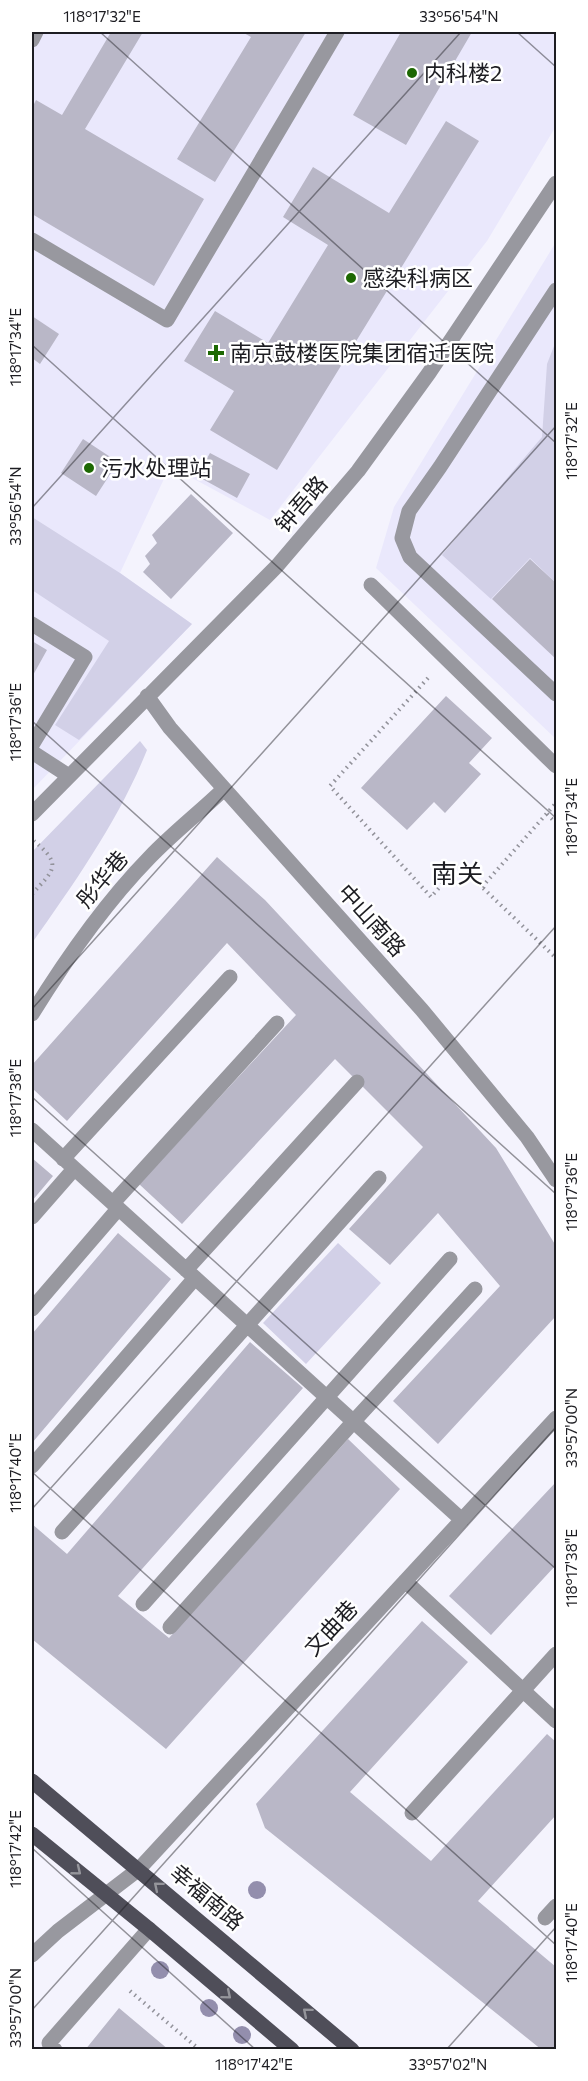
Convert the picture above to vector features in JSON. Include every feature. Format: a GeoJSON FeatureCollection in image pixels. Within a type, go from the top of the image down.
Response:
{"type":"FeatureCollection","features":[{"type":"Feature","properties":{"kind":"main road","name":"幸福南路"},"geometry":{"type":"LineString","coordinates":[[32,1781],[352,2049]]}},
{"type":"Feature","properties":{"kind":"main road"},"geometry":{"type":"LineString","coordinates":[[32,1834],[292,2049]]}},
{"type":"Feature","properties":{"kind":"street"},"geometry":{"type":"LineString","coordinates":[[32,40],[36,32]]}},
{"type":"Feature","properties":{"kind":"street"},"geometry":{"type":"LineString","coordinates":[[32,240],[167,320],[337,32]]}},
{"type":"Feature","properties":{"kind":"street","name":"钟吾路"},"geometry":{"type":"LineString","coordinates":[[32,814],[277,566],[358,471],[435,363],[556,183]]}},
{"type":"Feature","properties":{"kind":"street"},"geometry":{"type":"LineString","coordinates":[[556,290],[409,511],[402,538],[410,557],[556,694]]}},
{"type":"Feature","properties":{"kind":"street"},"geometry":{"type":"LineString","coordinates":[[371,585],[556,766]]}},
{"type":"Feature","properties":{"kind":"street"},"geometry":{"type":"LineString","coordinates":[[32,624],[85,657],[32,745]]}},
{"type":"Feature","properties":{"kind":"street","name":"中山南路"},"geometry":{"type":"LineString","coordinates":[[147,696],[170,728],[422,1010],[527,1137],[556,1180]]}},
{"type":"Feature","properties":{"kind":"street"},"geometry":{"type":"LineString","coordinates":[[32,752],[69,776]]}},
{"type":"Feature","properties":{"kind":"street","name":"彤华巷"},"geometry":{"type":"LineString","coordinates":[[32,1014],[91,927],[123,887],[151,856],[224,789]]}},
{"type":"Feature","properties":{"kind":"street"},"geometry":{"type":"LineString","coordinates":[[32,1217],[69,1164],[230,977]]}},
{"type":"Feature","properties":{"kind":"street"},"geometry":{"type":"LineString","coordinates":[[32,1309],[116,1206],[277,1023]]}},
{"type":"Feature","properties":{"kind":"street"},"geometry":{"type":"LineString","coordinates":[[32,1466],[190,1274],[357,1082]]}},
{"type":"Feature","properties":{"kind":"street"},"geometry":{"type":"LineString","coordinates":[[32,1130],[462,1520]]}},
{"type":"Feature","properties":{"kind":"street"},"geometry":{"type":"LineString","coordinates":[[62,1532],[379,1178]]}},
{"type":"Feature","properties":{"kind":"street"},"geometry":{"type":"LineString","coordinates":[[143,1604],[450,1259]]}},
{"type":"Feature","properties":{"kind":"street"},"geometry":{"type":"LineString","coordinates":[[170,1627],[354,1421],[475,1290]]}},
{"type":"Feature","properties":{"kind":"street","name":"文曲巷"},"geometry":{"type":"LineString","coordinates":[[32,1955],[58,1931],[139,1869],[556,1418]]}},
{"type":"Feature","properties":{"kind":"street"},"geometry":{"type":"LineString","coordinates":[[405,1581],[556,1721]]}},
{"type":"Feature","properties":{"kind":"street"},"geometry":{"type":"LineString","coordinates":[[412,1813],[556,1654]]}},
{"type":"Feature","properties":{"kind":"street"},"geometry":{"type":"LineString","coordinates":[[545,1918],[556,1906]]}},
{"type":"Feature","properties":{"kind":"street"},"geometry":{"type":"LineString","coordinates":[[55,2049],[49,2043],[149,1929]]}},
{"type":"Feature","properties":{"kind":"path"},"geometry":{"type":"LineString","coordinates":[[447,658],[330,786],[431,897],[459,865],[556,958]]}},
{"type":"Feature","properties":{"kind":"path"},"geometry":{"type":"LineString","coordinates":[[482,886],[556,803]]}},
{"type":"Feature","properties":{"kind":"path"},"geometry":{"type":"LineString","coordinates":[[547,814],[556,823]]}},
{"type":"Feature","properties":{"kind":"path"},"geometry":{"type":"LineString","coordinates":[[32,838],[48,852],[53,866],[51,873],[32,894]]}},
{"type":"Feature","properties":{"kind":"shaded area","name":"南京鼓楼医院集团宿迁医院"},"geometry":{"type":"Polygon","coordinates":[[[32,32],[556,32],[556,126],[487,241],[270,520],[170,466],[120,573],[192,624],[32,790],[32,32]]]}},
{"type":"Feature","properties":{"kind":"shaded area"},"geometry":{"type":"Polygon","coordinates":[[[556,242],[556,739],[376,568],[394,507],[556,242]]]}},
{"type":"Feature","properties":{"kind":"shaded area"},"geometry":{"type":"Polygon","coordinates":[[[556,341],[556,583],[530,558],[491,599],[442,555],[542,437],[547,364],[556,341]]]}},
{"type":"Feature","properties":{"kind":"shaded area"},"geometry":{"type":"Polygon","coordinates":[[[32,517],[120,573],[192,624],[79,740],[55,725],[109,641],[32,590],[32,517]]]}},
{"type":"Feature","properties":{"kind":"shaded area"},"geometry":{"type":"Polygon","coordinates":[[[140,741],[147,750],[110,826],[32,943],[32,852],[140,741]]]}},
{"type":"Feature","properties":{"kind":"shaded area"},"geometry":{"type":"Polygon","coordinates":[[[338,1243],[381,1283],[306,1364],[263,1323],[338,1243]]]}},
{"type":"Feature","properties":{"kind":"building"},"geometry":{"type":"Polygon","coordinates":[[[111,32],[143,32],[85,129],[204,199],[154,286],[32,214],[32,108],[36,100],[62,115],[111,32]]]}},
{"type":"Feature","properties":{"kind":"building"},"geometry":{"type":"Polygon","coordinates":[[[242,32],[306,32],[215,182],[177,159],[251,37],[242,32]]]}},
{"type":"Feature","properties":{"kind":"building","name":"内科楼2"},"geometry":{"type":"Polygon","coordinates":[[[401,32],[472,32],[406,145],[353,115],[401,32]]]}},
{"type":"Feature","properties":{"kind":"building","name":"感染科病区"},"geometry":{"type":"Polygon","coordinates":[[[446,121],[479,141],[277,470],[210,430],[234,391],[184,361],[215,311],[268,343],[328,245],[283,217],[313,167],[389,213],[446,121]]]}},
{"type":"Feature","properties":{"kind":"building"},"geometry":{"type":"Polygon","coordinates":[[[32,316],[59,334],[40,364],[32,358],[32,316]]]}},
{"type":"Feature","properties":{"kind":"building","name":"污水处理站"},"geometry":{"type":"Polygon","coordinates":[[[83,439],[118,462],[96,496],[61,473],[83,439]]]}},
{"type":"Feature","properties":{"kind":"building"},"geometry":{"type":"Polygon","coordinates":[[[210,453],[250,474],[237,498],[197,476],[210,453]]]}},
{"type":"Feature","properties":{"kind":"building"},"geometry":{"type":"Polygon","coordinates":[[[191,494],[233,533],[171,599],[143,572],[150,564],[145,556],[157,543],[152,535],[191,494]]]}},
{"type":"Feature","properties":{"kind":"building"},"geometry":{"type":"Polygon","coordinates":[[[530,559],[556,583],[556,659],[492,599],[530,559]]]}},
{"type":"Feature","properties":{"kind":"building"},"geometry":{"type":"Polygon","coordinates":[[[32,641],[47,650],[32,677],[32,641]]]}},
{"type":"Feature","properties":{"kind":"building"},"geometry":{"type":"Polygon","coordinates":[[[446,696],[492,738],[469,763],[481,774],[445,813],[434,802],[407,830],[361,788],[446,696]]]}},
{"type":"Feature","properties":{"kind":"building"},"geometry":{"type":"Polygon","coordinates":[[[217,857],[265,900],[496,1148],[556,1246],[556,1316],[438,1444],[393,1401],[500,1286],[438,1213],[390,1265],[349,1229],[423,1147],[335,1059],[182,1224],[139,1184],[296,1015],[227,943],[67,1121],[32,1088],[32,1065],[217,857]]]}},
{"type":"Feature","properties":{"kind":"building"},"geometry":{"type":"Polygon","coordinates":[[[32,1158],[53,1176],[32,1201],[32,1158]]]}},
{"type":"Feature","properties":{"kind":"building"},"geometry":{"type":"Polygon","coordinates":[[[118,1233],[171,1279],[32,1443],[32,1334],[118,1233]]]}},
{"type":"Feature","properties":{"kind":"building"},"geometry":{"type":"Polygon","coordinates":[[[250,1342],[303,1388],[118,1596],[169,1638],[348,1439],[400,1489],[166,1749],[32,1639],[32,1524],[67,1554],[250,1342]]]}},
{"type":"Feature","properties":{"kind":"building"},"geometry":{"type":"Polygon","coordinates":[[[556,1482],[556,1565],[491,1635],[449,1596],[556,1482]]]}},
{"type":"Feature","properties":{"kind":"building"},"geometry":{"type":"Polygon","coordinates":[[[422,1621],[468,1662],[350,1792],[431,1861],[547,1734],[556,1742],[556,1815],[478,1901],[556,1967],[556,2050],[542,2050],[265,1828],[256,1804],[422,1621]]]}},
{"type":"Feature","properties":{"kind":"building"},"geometry":{"type":"Polygon","coordinates":[[[119,2008],[169,2050],[85,2050],[119,2008]]]}},
{"type":"Feature","properties":{"kind":"place","name":"内科楼2"},"geometry":{"type":"Point","coordinates":[412,73]}},
{"type":"Feature","properties":{"kind":"place","name":"感染科病区"},"geometry":{"type":"Point","coordinates":[351,278]}},
{"type":"Feature","properties":{"kind":"place","name":"南京鼓楼医院集团宿迁医院"},"geometry":{"type":"Point","coordinates":[216,353]}},
{"type":"Feature","properties":{"kind":"place","name":"污水处理站"},"geometry":{"type":"Point","coordinates":[89,468]}},
{"type":"Feature","properties":{"kind":"district","name":"南关"},"geometry":{"type":"Point","coordinates":[457,874]}}]}
